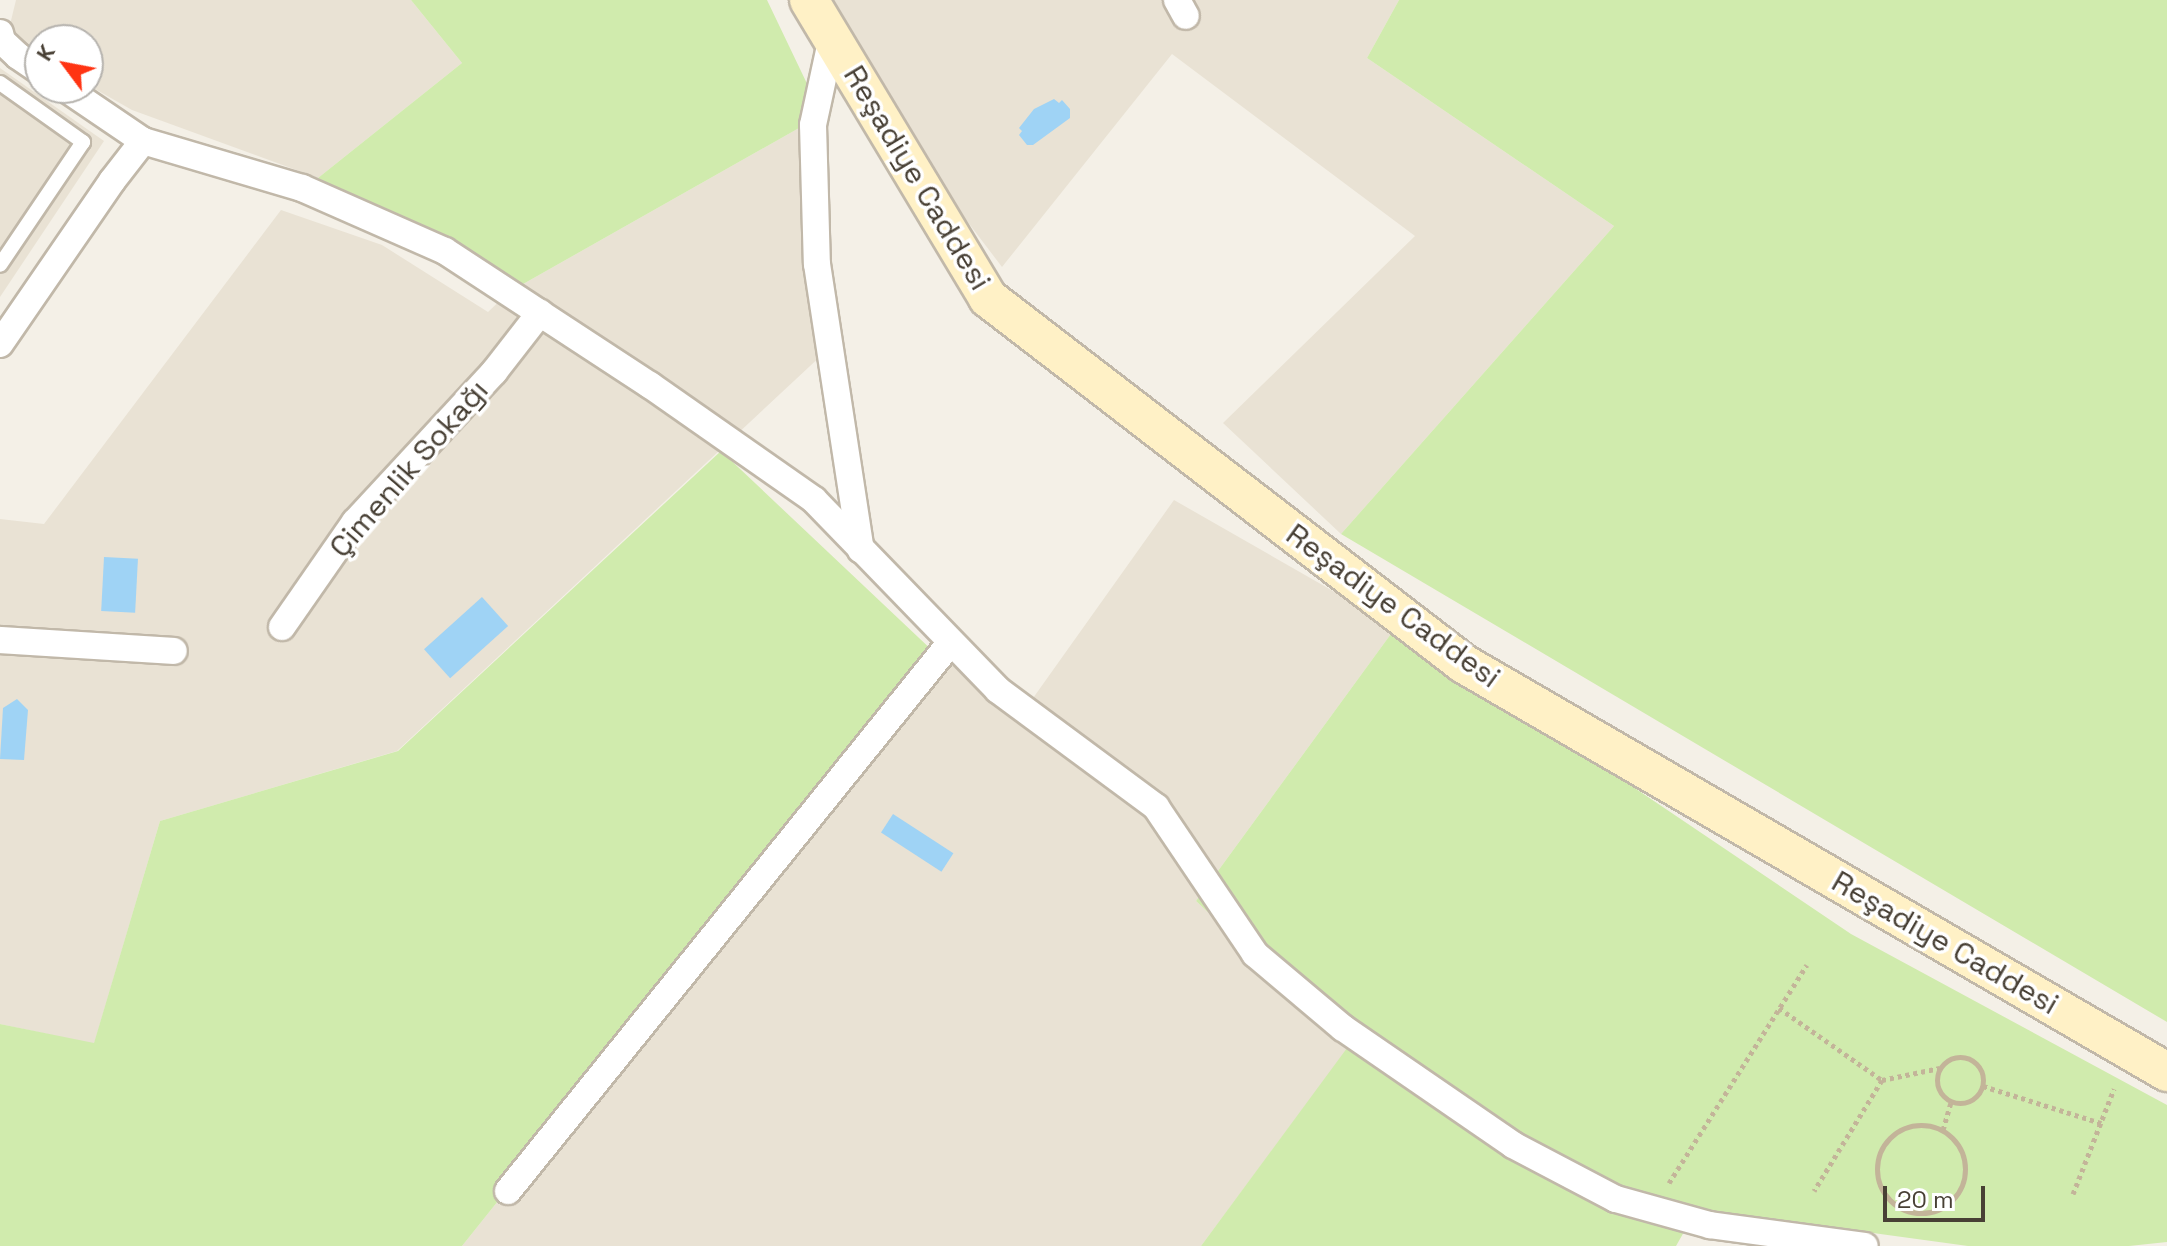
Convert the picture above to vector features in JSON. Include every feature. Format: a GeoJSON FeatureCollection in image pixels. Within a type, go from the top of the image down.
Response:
{"type":"FeatureCollection","features":[{"type":"Feature","properties":{"kind":"street","name":"Reşadiye Caddesi"},"geometry":{"type":"LineString","coordinates":[[809,0],[988,298],[1013,318],[1464,664],[2167,1072]]}},
{"type":"Feature","properties":{"kind":"street"},"geometry":{"type":"LineString","coordinates":[[0,33],[2,41],[24,60]]}},
{"type":"Feature","properties":{"kind":"street"},"geometry":{"type":"LineString","coordinates":[[832,37],[813,125],[817,264],[861,550]]}},
{"type":"Feature","properties":{"kind":"street"},"geometry":{"type":"LineString","coordinates":[[89,104],[143,141],[316,194],[445,251],[814,500],[998,690],[1156,807],[1255,954],[1343,1028],[1513,1145],[1616,1199],[1695,1221],[1865,1246]]}},
{"type":"Feature","properties":{"kind":"street"},"geometry":{"type":"LineString","coordinates":[[0,344],[143,141]]}},
{"type":"Feature","properties":{"kind":"street","name":"Çimenlik Sokağı"},"geometry":{"type":"LineString","coordinates":[[282,627],[355,522],[494,372],[540,313]]}},
{"type":"Feature","properties":{"kind":"street"},"geometry":{"type":"LineString","coordinates":[[0,640],[174,651]]}},
{"type":"Feature","properties":{"kind":"street"},"geometry":{"type":"LineString","coordinates":[[508,1191],[951,642]]}},
{"type":"Feature","properties":{"kind":"lane"},"geometry":{"type":"LineString","coordinates":[[0,83],[83,142],[0,265]]}},
{"type":"Feature","properties":{"kind":"path"},"geometry":{"type":"LineString","coordinates":[[1695,1221],[1668,1182],[1807,965]]}},
{"type":"Feature","properties":{"kind":"path"},"geometry":{"type":"LineString","coordinates":[[1779,1008],[1882,1080]]}},
{"type":"Feature","properties":{"kind":"path"},"geometry":{"type":"LineString","coordinates":[[1814,1191],[1882,1080],[1941,1067],[1954,1058],[1970,1059],[1981,1070],[1983,1086]]}},
{"type":"Feature","properties":{"kind":"path"},"geometry":{"type":"LineString","coordinates":[[1941,1067],[1937,1075],[1939,1090],[1951,1102],[1967,1103],[1983,1086]]}},
{"type":"Feature","properties":{"kind":"path"},"geometry":{"type":"LineString","coordinates":[[1983,1086],[2101,1123]]}},
{"type":"Feature","properties":{"kind":"path"},"geometry":{"type":"LineString","coordinates":[[2073,1194],[2114,1089]]}},
{"type":"Feature","properties":{"kind":"path"},"geometry":{"type":"LineString","coordinates":[[1943,1130],[1951,1102]]}},
{"type":"Feature","properties":{"kind":"path"},"geometry":{"type":"LineString","coordinates":[[1908,1125],[1932,1125],[1943,1130],[1953,1138],[1965,1159],[1963,1183],[1957,1193],[1939,1209],[1927,1213],[1915,1213],[1893,1204],[1879,1184],[1877,1160],[1880,1149],[1897,1131],[1908,1125]]}},
{"type":"Feature","properties":{"kind":"shaded area"},"geometry":{"type":"Polygon","coordinates":[[[16,0],[411,0],[462,63],[318,178],[132,110],[104,94],[104,24],[24,24],[24,47],[7,37],[16,0]]]}},
{"type":"Feature","properties":{"kind":"shaded area"},"geometry":{"type":"Polygon","coordinates":[[[829,0],[1399,0],[1367,58],[1614,226],[1341,534],[1223,423],[1415,236],[1172,54],[1002,267],[884,112],[829,0]]]}},
{"type":"Feature","properties":{"kind":"shaded area"},"geometry":{"type":"Polygon","coordinates":[[[0,68],[24,85],[24,104],[51,104],[104,141],[0,297],[0,68]]]}},
{"type":"Feature","properties":{"kind":"shaded area"},"geometry":{"type":"Polygon","coordinates":[[[822,115],[824,353],[397,751],[160,821],[94,1044],[0,1024],[0,519],[44,524],[281,210],[382,245],[488,312],[509,292],[822,115]]]}},
{"type":"Feature","properties":{"kind":"shaded area"},"geometry":{"type":"Polygon","coordinates":[[[1174,500],[1396,627],[1196,901],[1351,1044],[1201,1246],[462,1246],[936,654],[1021,715],[1174,500]]]}},
{"type":"Feature","properties":{"kind":"green space"},"geometry":{"type":"Polygon","coordinates":[[[411,0],[767,0],[822,115],[509,292],[318,178],[462,63],[411,0]]]}},
{"type":"Feature","properties":{"kind":"green space"},"geometry":{"type":"Polygon","coordinates":[[[1399,0],[2167,0],[2167,1022],[1341,534],[1614,226],[1367,58],[1399,0]]]}},
{"type":"Feature","properties":{"kind":"green space"},"geometry":{"type":"Polygon","coordinates":[[[721,451],[936,654],[462,1246],[0,1246],[0,1024],[94,1043],[160,821],[398,751],[721,451]]]}},
{"type":"Feature","properties":{"kind":"green space"},"geometry":{"type":"Polygon","coordinates":[[[1396,627],[1851,934],[2167,1105],[2167,1242],[2129,1246],[1968,1246],[1697,1209],[1676,1246],[1201,1246],[1350,1044],[1196,901],[1396,627]]]}},
{"type":"Feature","properties":{"kind":"water"},"geometry":{"type":"Polygon","coordinates":[[[1054,99],[1059,103],[1062,100],[1070,109],[1070,118],[1033,145],[1027,145],[1019,135],[1022,131],[1019,128],[1034,109],[1054,99]]]}},
{"type":"Feature","properties":{"kind":"water"},"geometry":{"type":"Polygon","coordinates":[[[104,557],[138,559],[135,613],[101,611],[104,557]]]}},
{"type":"Feature","properties":{"kind":"water"},"geometry":{"type":"Polygon","coordinates":[[[482,597],[508,626],[450,678],[424,649],[482,597]]]}},
{"type":"Feature","properties":{"kind":"water"},"geometry":{"type":"Polygon","coordinates":[[[17,699],[28,710],[24,760],[0,759],[3,708],[17,699]]]}},
{"type":"Feature","properties":{"kind":"water"},"geometry":{"type":"Polygon","coordinates":[[[893,814],[953,853],[941,872],[881,832],[893,814]]]}}]}
